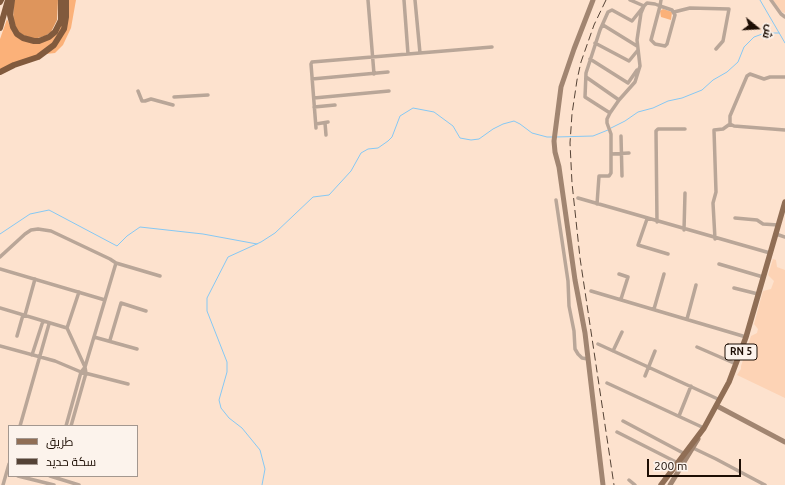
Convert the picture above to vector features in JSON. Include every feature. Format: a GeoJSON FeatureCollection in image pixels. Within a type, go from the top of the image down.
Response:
{"type":"FeatureCollection","features":[{"type":"Feature","properties":{"kind":"highway"},"geometry":{"type":"LineString","coordinates":[[0,28],[8,0]]}},
{"type":"Feature","properties":{"kind":"highway"},"geometry":{"type":"LineString","coordinates":[[12,0],[10,15],[13,27],[17,34],[23,38],[39,41],[49,37],[55,32],[60,20],[60,0]]}},
{"type":"Feature","properties":{"kind":"highway"},"geometry":{"type":"LineString","coordinates":[[0,72],[14,65],[38,57],[47,52],[54,45],[64,29],[66,0]]}},
{"type":"Feature","properties":{"kind":"main road"},"geometry":{"type":"LineString","coordinates":[[593,0],[561,86],[554,141],[588,359],[604,485]]}},
{"type":"Feature","properties":{"kind":"main road","name":"RN 5"},"geometry":{"type":"LineString","coordinates":[[661,485],[704,428],[720,400],[736,364],[746,337],[785,202]]}},
{"type":"Feature","properties":{"kind":"main road"},"geometry":{"type":"LineString","coordinates":[[716,406],[785,442]]}},
{"type":"Feature","properties":{"kind":"main road"},"geometry":{"type":"LineString","coordinates":[[670,485],[704,428]]}},
{"type":"Feature","properties":{"kind":"street"},"geometry":{"type":"LineString","coordinates":[[368,0],[374,74]]}},
{"type":"Feature","properties":{"kind":"street"},"geometry":{"type":"LineString","coordinates":[[404,0],[408,54]]}},
{"type":"Feature","properties":{"kind":"street"},"geometry":{"type":"LineString","coordinates":[[415,0],[420,53]]}},
{"type":"Feature","properties":{"kind":"street"},"geometry":{"type":"LineString","coordinates":[[630,0],[644,6]]}},
{"type":"Feature","properties":{"kind":"street"},"geometry":{"type":"LineString","coordinates":[[662,0],[651,37],[652,42],[655,44],[663,46],[667,44],[675,15],[674,12]]}},
{"type":"Feature","properties":{"kind":"street"},"geometry":{"type":"LineString","coordinates":[[771,0],[785,17]]}},
{"type":"Feature","properties":{"kind":"street"},"geometry":{"type":"LineString","coordinates":[[610,113],[585,97],[586,73],[595,43],[608,12],[612,10],[632,21],[647,3],[655,4],[674,12],[690,8],[729,9],[723,41],[716,49]]}},
{"type":"Feature","properties":{"kind":"street"},"geometry":{"type":"LineString","coordinates":[[597,204],[599,176],[609,176],[612,174],[611,134],[607,123],[610,113],[635,82],[640,66],[637,46],[639,25],[644,6]]}},
{"type":"Feature","properties":{"kind":"street"},"geometry":{"type":"LineString","coordinates":[[603,25],[637,46]]}},
{"type":"Feature","properties":{"kind":"street"},"geometry":{"type":"LineString","coordinates":[[595,43],[629,61],[638,50]]}},
{"type":"Feature","properties":{"kind":"street"},"geometry":{"type":"LineString","coordinates":[[326,135],[327,123],[316,126],[312,62],[492,47]]}},
{"type":"Feature","properties":{"kind":"street"},"geometry":{"type":"LineString","coordinates":[[590,59],[628,83],[640,66]]}},
{"type":"Feature","properties":{"kind":"street"},"geometry":{"type":"LineString","coordinates":[[312,79],[388,72]]}},
{"type":"Feature","properties":{"kind":"street"},"geometry":{"type":"LineString","coordinates":[[730,124],[730,116],[747,76],[750,74],[764,78],[785,76]]}},
{"type":"Feature","properties":{"kind":"street"},"geometry":{"type":"LineString","coordinates":[[586,77],[619,100]]}},
{"type":"Feature","properties":{"kind":"street"},"geometry":{"type":"LineString","coordinates":[[138,91],[142,101],[151,99],[173,105]]}},
{"type":"Feature","properties":{"kind":"street"},"geometry":{"type":"LineString","coordinates":[[314,98],[389,91]]}},
{"type":"Feature","properties":{"kind":"street"},"geometry":{"type":"LineString","coordinates":[[174,97],[208,95]]}},
{"type":"Feature","properties":{"kind":"street"},"geometry":{"type":"LineString","coordinates":[[314,107],[335,105]]}},
{"type":"Feature","properties":{"kind":"street"},"geometry":{"type":"LineString","coordinates":[[730,124],[734,126],[785,130]]}},
{"type":"Feature","properties":{"kind":"street"},"geometry":{"type":"LineString","coordinates":[[715,238],[713,203],[716,192],[714,130],[722,129],[730,124]]}},
{"type":"Feature","properties":{"kind":"street"},"geometry":{"type":"LineString","coordinates":[[657,222],[656,131],[658,129],[685,129]]}},
{"type":"Feature","properties":{"kind":"street"},"geometry":{"type":"LineString","coordinates":[[621,136],[622,176]]}},
{"type":"Feature","properties":{"kind":"street"},"geometry":{"type":"LineString","coordinates":[[611,154],[629,153]]}},
{"type":"Feature","properties":{"kind":"street"},"geometry":{"type":"LineString","coordinates":[[684,230],[685,193]]}},
{"type":"Feature","properties":{"kind":"street"},"geometry":{"type":"LineString","coordinates":[[578,198],[684,230],[770,253]]}},
{"type":"Feature","properties":{"kind":"street"},"geometry":{"type":"LineString","coordinates":[[556,200],[568,281],[569,306],[574,330],[575,349],[582,358],[588,359]]}},
{"type":"Feature","properties":{"kind":"street"},"geometry":{"type":"LineString","coordinates":[[735,218],[758,220],[763,224],[778,225]]}},
{"type":"Feature","properties":{"kind":"street"},"geometry":{"type":"LineString","coordinates":[[647,219],[638,245],[668,254]]}},
{"type":"Feature","properties":{"kind":"street"},"geometry":{"type":"LineString","coordinates":[[0,257],[25,234],[31,230],[38,229],[51,231],[116,263],[160,276]]}},
{"type":"Feature","properties":{"kind":"street"},"geometry":{"type":"LineString","coordinates":[[776,234],[785,237]]}},
{"type":"Feature","properties":{"kind":"street"},"geometry":{"type":"LineString","coordinates":[[71,425],[85,368],[116,263]]}},
{"type":"Feature","properties":{"kind":"street"},"geometry":{"type":"LineString","coordinates":[[719,264],[763,277]]}},
{"type":"Feature","properties":{"kind":"street"},"geometry":{"type":"LineString","coordinates":[[0,269],[105,300]]}},
{"type":"Feature","properties":{"kind":"street"},"geometry":{"type":"LineString","coordinates":[[619,274],[628,276],[621,299]]}},
{"type":"Feature","properties":{"kind":"street"},"geometry":{"type":"LineString","coordinates":[[654,309],[664,274]]}},
{"type":"Feature","properties":{"kind":"street"},"geometry":{"type":"LineString","coordinates":[[17,336],[35,279]]}},
{"type":"Feature","properties":{"kind":"street"},"geometry":{"type":"LineString","coordinates":[[687,319],[696,285]]}},
{"type":"Feature","properties":{"kind":"street"},"geometry":{"type":"LineString","coordinates":[[734,288],[758,294]]}},
{"type":"Feature","properties":{"kind":"street"},"geometry":{"type":"LineString","coordinates":[[591,291],[746,337]]}},
{"type":"Feature","properties":{"kind":"street"},"geometry":{"type":"LineString","coordinates":[[79,292],[67,328],[85,368]]}},
{"type":"Feature","properties":{"kind":"street"},"geometry":{"type":"LineString","coordinates":[[110,340],[121,304],[146,311]]}},
{"type":"Feature","properties":{"kind":"street"},"geometry":{"type":"LineString","coordinates":[[0,308],[49,324],[67,328]]}},
{"type":"Feature","properties":{"kind":"street"},"geometry":{"type":"LineString","coordinates":[[32,355],[43,321]]}},
{"type":"Feature","properties":{"kind":"street"},"geometry":{"type":"LineString","coordinates":[[20,425],[49,324]]}},
{"type":"Feature","properties":{"kind":"street"},"geometry":{"type":"LineString","coordinates":[[613,351],[622,332]]}},
{"type":"Feature","properties":{"kind":"street"},"geometry":{"type":"LineString","coordinates":[[94,337],[110,340],[136,349]]}},
{"type":"Feature","properties":{"kind":"street"},"geometry":{"type":"LineString","coordinates":[[598,344],[720,400]]}},
{"type":"Feature","properties":{"kind":"street"},"geometry":{"type":"LineString","coordinates":[[0,346],[55,361],[84,372],[128,384]]}},
{"type":"Feature","properties":{"kind":"street"},"geometry":{"type":"LineString","coordinates":[[697,347],[736,364]]}},
{"type":"Feature","properties":{"kind":"street"},"geometry":{"type":"LineString","coordinates":[[645,376],[655,352]]}},
{"type":"Feature","properties":{"kind":"street"},"geometry":{"type":"LineString","coordinates":[[66,425],[84,372]]}},
{"type":"Feature","properties":{"kind":"street"},"geometry":{"type":"LineString","coordinates":[[608,383],[704,428]]}},
{"type":"Feature","properties":{"kind":"street"},"geometry":{"type":"LineString","coordinates":[[679,416],[691,386]]}},
{"type":"Feature","properties":{"kind":"street"},"geometry":{"type":"LineString","coordinates":[[623,421],[685,454]]}},
{"type":"Feature","properties":{"kind":"street"},"geometry":{"type":"LineString","coordinates":[[616,432],[678,463]]}},
{"type":"Feature","properties":{"kind":"street"},"geometry":{"type":"LineString","coordinates":[[693,448],[764,485]]}},
{"type":"Feature","properties":{"kind":"street"},"geometry":{"type":"LineString","coordinates":[[3,485],[8,473]]}},
{"type":"Feature","properties":{"kind":"street"},"geometry":{"type":"LineString","coordinates":[[22,477],[52,485]]}},
{"type":"Feature","properties":{"kind":"street"},"geometry":{"type":"LineString","coordinates":[[56,477],[80,485]]}},
{"type":"Feature","properties":{"kind":"street"},"geometry":{"type":"LineString","coordinates":[[629,480],[635,485]]}},
{"type":"Feature","properties":{"kind":"shaded area"},"geometry":{"type":"Polygon","coordinates":[[[14,0],[58,0],[57,20],[51,32],[45,36],[34,39],[17,31],[13,19],[14,0]]]}},
{"type":"Feature","properties":{"kind":"shaded area"},"geometry":{"type":"Polygon","coordinates":[[[68,0],[76,0],[71,28],[63,45],[55,53],[46,54],[61,38],[68,0]]]}},
{"type":"Feature","properties":{"kind":"shaded area"},"geometry":{"type":"Polygon","coordinates":[[[773,0],[785,0],[785,13],[782,12],[773,0]]]}},
{"type":"Feature","properties":{"kind":"shaded area"},"geometry":{"type":"Polygon","coordinates":[[[663,9],[672,12],[671,20],[661,17],[660,11],[663,9]]]}},
{"type":"Feature","properties":{"kind":"shaded area"},"geometry":{"type":"Polygon","coordinates":[[[62,18],[62,27],[54,42],[37,55],[0,69],[0,39],[7,19],[13,33],[44,41],[62,18]]]}},
{"type":"Feature","properties":{"kind":"shaded area"},"geometry":{"type":"Polygon","coordinates":[[[773,259],[776,260],[777,267],[785,270],[785,398],[737,375],[741,369],[751,336],[757,333],[758,329],[754,324],[763,291],[771,289],[774,281],[768,275],[773,259]]]}},
{"type":"Feature","properties":{"kind":"waterway"},"geometry":{"type":"LineString","coordinates":[[760,0],[785,43]]}},
{"type":"Feature","properties":{"kind":"waterway"},"geometry":{"type":"LineString","coordinates":[[611,128],[638,112],[702,90],[738,62],[744,47],[754,37],[765,33],[779,33]]}},
{"type":"Feature","properties":{"kind":"waterway"},"geometry":{"type":"LineString","coordinates":[[262,485],[265,469],[260,450],[242,428],[229,418],[221,408],[219,400],[227,372],[227,362],[207,311],[207,298],[228,257],[261,242],[275,233],[313,197],[329,195],[351,171],[361,153],[368,149],[378,148],[388,141],[392,137],[400,116],[413,108],[434,112],[453,126],[460,138],[471,140],[479,139],[493,129],[514,121],[532,133],[553,137]]}},
{"type":"Feature","properties":{"kind":"waterway"},"geometry":{"type":"LineString","coordinates":[[556,137],[593,136],[608,130]]}},
{"type":"Feature","properties":{"kind":"waterway"},"geometry":{"type":"LineString","coordinates":[[0,234],[30,214],[49,210],[117,246],[127,236],[140,227],[203,234],[257,244]]}},
{"type":"Feature","properties":{"kind":"railway"},"geometry":{"type":"LineString","coordinates":[[606,0],[594,25],[581,62],[572,114],[570,143],[572,183],[580,258],[614,485]]}}]}
